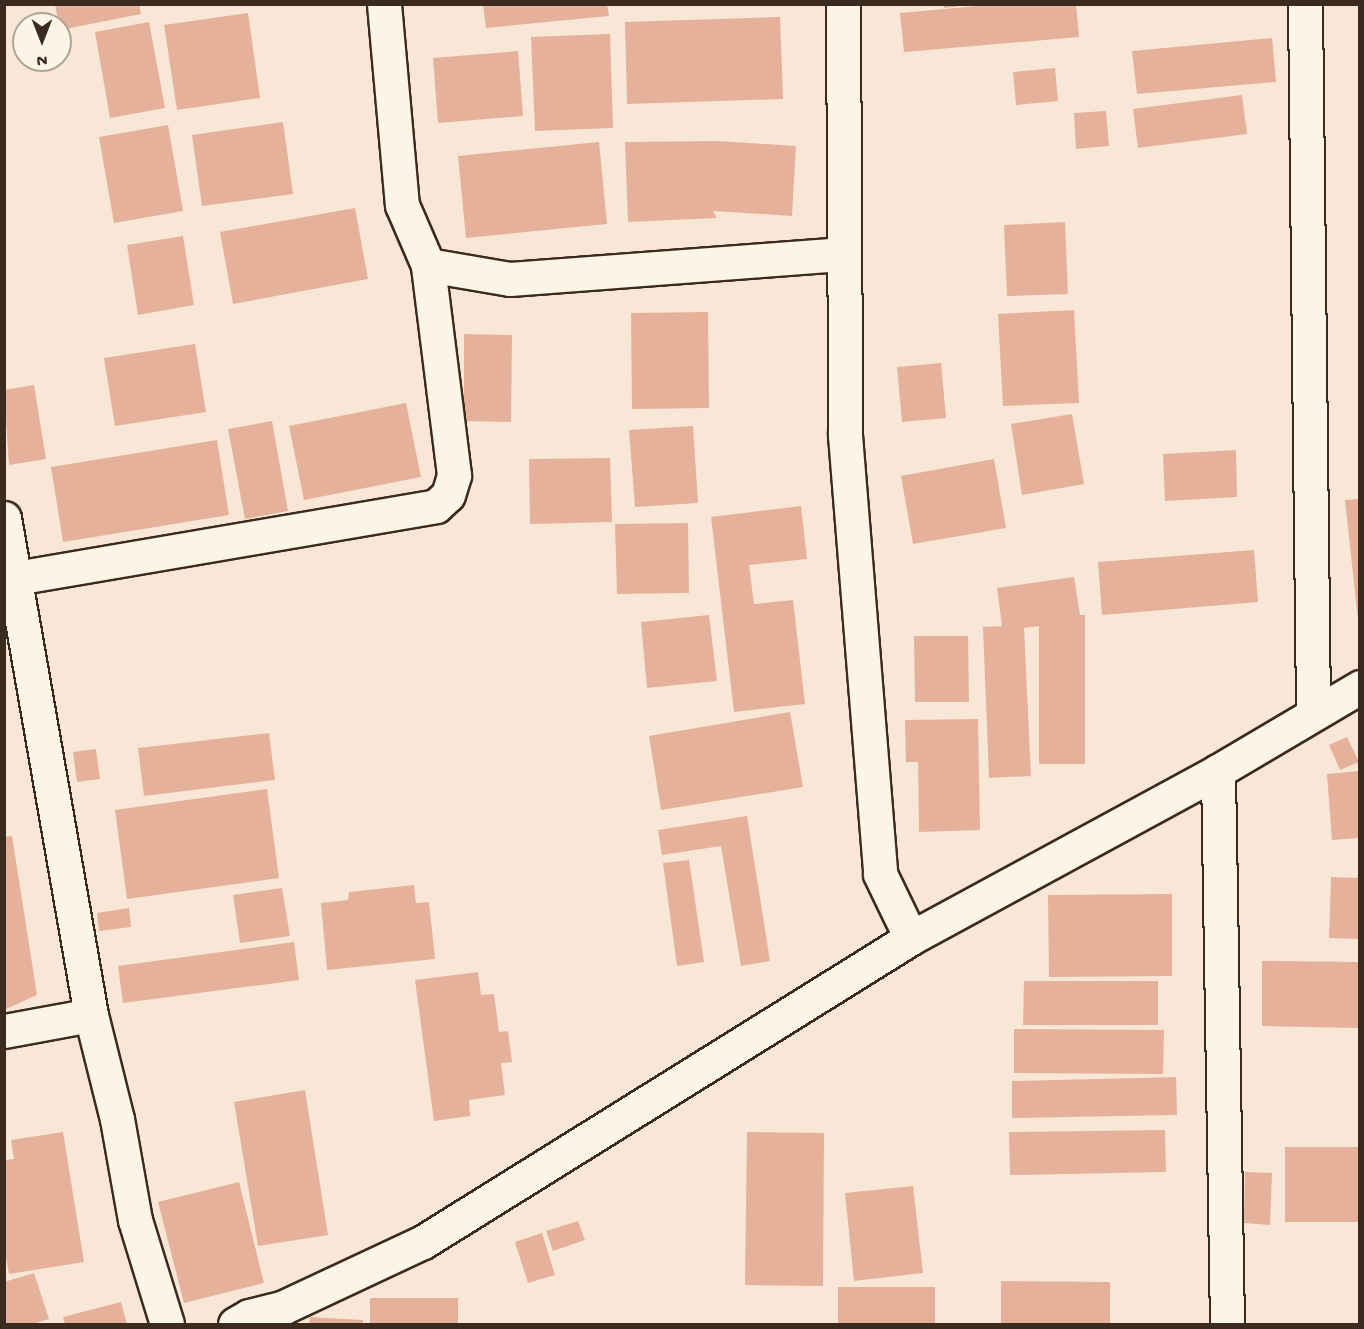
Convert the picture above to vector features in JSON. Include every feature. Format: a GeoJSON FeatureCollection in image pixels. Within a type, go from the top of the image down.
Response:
{"type":"FeatureCollection","features":[{"type":"Feature","properties":{"kind":"street"},"geometry":{"type":"LineString","coordinates":[[10,579],[436,506],[448,495],[454,475],[428,265],[402,205],[384,4]]}},
{"type":"Feature","properties":{"kind":"street"},"geometry":{"type":"LineString","coordinates":[[843,4],[844,435],[880,874],[911,938]]}},
{"type":"Feature","properties":{"kind":"street"},"geometry":{"type":"LineString","coordinates":[[1305,4],[1313,712]]}},
{"type":"Feature","properties":{"kind":"street"},"geometry":{"type":"LineString","coordinates":[[428,265],[510,279],[844,254]]}},
{"type":"Feature","properties":{"kind":"street"},"geometry":{"type":"LineString","coordinates":[[4,518],[10,579],[91,1015],[117,1119],[135,1220],[167,1324]]}},
{"type":"Feature","properties":{"kind":"street"},"geometry":{"type":"LineString","coordinates":[[235,1324],[249,1316],[284,1307],[423,1242],[911,938],[1218,771],[1313,712],[1359,687]]}},
{"type":"Feature","properties":{"kind":"street"},"geometry":{"type":"LineString","coordinates":[[1218,771],[1227,1324]]}},
{"type":"Feature","properties":{"kind":"street"},"geometry":{"type":"LineString","coordinates":[[4,1031],[91,1015]]}},
{"type":"Feature","properties":{"kind":"building"},"geometry":{"type":"Polygon","coordinates":[[[55,4],[139,4],[141,14],[72,28],[72,12],[57,12],[55,4]]]}},
{"type":"Feature","properties":{"kind":"building"},"geometry":{"type":"Polygon","coordinates":[[[483,4],[607,4],[609,16],[486,28],[483,4]]]}},
{"type":"Feature","properties":{"kind":"building"},"geometry":{"type":"Polygon","coordinates":[[[943,4],[960,4],[960,6],[944,8],[943,4]]]}},
{"type":"Feature","properties":{"kind":"building"},"geometry":{"type":"Polygon","coordinates":[[[1000,4],[1076,4],[1079,37],[904,52],[900,13],[1000,4]]]}},
{"type":"Feature","properties":{"kind":"building"},"geometry":{"type":"Polygon","coordinates":[[[248,13],[260,98],[177,110],[164,25],[248,13]]]}},
{"type":"Feature","properties":{"kind":"building"},"geometry":{"type":"Polygon","coordinates":[[[780,17],[783,99],[627,104],[625,22],[780,17]]]}},
{"type":"Feature","properties":{"kind":"building"},"geometry":{"type":"Polygon","coordinates":[[[149,22],[165,108],[110,118],[95,32],[149,22]]]}},
{"type":"Feature","properties":{"kind":"building"},"geometry":{"type":"Polygon","coordinates":[[[610,34],[613,128],[535,131],[531,37],[610,34]]]}},
{"type":"Feature","properties":{"kind":"building"},"geometry":{"type":"Polygon","coordinates":[[[1272,38],[1276,82],[1137,94],[1132,51],[1272,38]]]}},
{"type":"Feature","properties":{"kind":"building"},"geometry":{"type":"Polygon","coordinates":[[[518,51],[523,116],[438,123],[433,58],[518,51]]]}},
{"type":"Feature","properties":{"kind":"building"},"geometry":{"type":"Polygon","coordinates":[[[1055,68],[1058,101],[1016,105],[1013,72],[1055,68]]]}},
{"type":"Feature","properties":{"kind":"building"},"geometry":{"type":"Polygon","coordinates":[[[1242,95],[1247,134],[1138,148],[1133,109],[1242,95]]]}},
{"type":"Feature","properties":{"kind":"building"},"geometry":{"type":"Polygon","coordinates":[[[1106,111],[1109,146],[1076,149],[1074,113],[1106,111]]]}},
{"type":"Feature","properties":{"kind":"building"},"geometry":{"type":"Polygon","coordinates":[[[283,122],[293,194],[202,206],[192,135],[283,122]]]}},
{"type":"Feature","properties":{"kind":"building"},"geometry":{"type":"Polygon","coordinates":[[[168,125],[183,211],[114,223],[99,137],[168,125]]]}},
{"type":"Feature","properties":{"kind":"building"},"geometry":{"type":"Polygon","coordinates":[[[717,141],[796,146],[792,216],[713,211],[717,218],[628,222],[625,142],[717,141]]]}},
{"type":"Feature","properties":{"kind":"building"},"geometry":{"type":"Polygon","coordinates":[[[599,142],[607,224],[466,238],[458,156],[599,142]]]}},
{"type":"Feature","properties":{"kind":"building"},"geometry":{"type":"Polygon","coordinates":[[[355,208],[368,279],[233,304],[220,232],[355,208]]]}},
{"type":"Feature","properties":{"kind":"building"},"geometry":{"type":"Polygon","coordinates":[[[1065,222],[1068,294],[1007,296],[1004,225],[1065,222]]]}},
{"type":"Feature","properties":{"kind":"building"},"geometry":{"type":"Polygon","coordinates":[[[183,236],[194,305],[138,315],[127,245],[183,236]]]}},
{"type":"Feature","properties":{"kind":"building"},"geometry":{"type":"Polygon","coordinates":[[[1074,310],[1079,403],[1003,406],[998,314],[1074,310]]]}},
{"type":"Feature","properties":{"kind":"building"},"geometry":{"type":"Polygon","coordinates":[[[708,312],[709,408],[632,409],[631,313],[708,312]]]}},
{"type":"Feature","properties":{"kind":"building"},"geometry":{"type":"Polygon","coordinates":[[[464,334],[512,335],[511,422],[464,421],[464,334]]]}},
{"type":"Feature","properties":{"kind":"building"},"geometry":{"type":"Polygon","coordinates":[[[195,344],[206,412],[115,426],[104,358],[195,344]]]}},
{"type":"Feature","properties":{"kind":"building"},"geometry":{"type":"Polygon","coordinates":[[[941,363],[946,418],[902,422],[897,367],[941,363]]]}},
{"type":"Feature","properties":{"kind":"building"},"geometry":{"type":"Polygon","coordinates":[[[34,385],[46,459],[9,465],[4,390],[34,385]]]}},
{"type":"Feature","properties":{"kind":"building"},"geometry":{"type":"Polygon","coordinates":[[[406,403],[421,477],[304,500],[289,426],[406,403]]]}},
{"type":"Feature","properties":{"kind":"building"},"geometry":{"type":"Polygon","coordinates":[[[1072,414],[1084,484],[1022,495],[1011,424],[1072,414]]]}},
{"type":"Feature","properties":{"kind":"building"},"geometry":{"type":"Polygon","coordinates":[[[272,421],[288,511],[245,519],[228,429],[272,421]]]}},
{"type":"Feature","properties":{"kind":"building"},"geometry":{"type":"Polygon","coordinates":[[[693,426],[698,503],[635,507],[629,430],[693,426]]]}},
{"type":"Feature","properties":{"kind":"building"},"geometry":{"type":"Polygon","coordinates":[[[217,440],[229,515],[63,542],[51,467],[217,440]]]}},
{"type":"Feature","properties":{"kind":"building"},"geometry":{"type":"Polygon","coordinates":[[[1236,450],[1237,497],[1165,501],[1163,454],[1236,450]]]}},
{"type":"Feature","properties":{"kind":"building"},"geometry":{"type":"Polygon","coordinates":[[[610,458],[612,522],[530,524],[529,459],[610,458]]]}},
{"type":"Feature","properties":{"kind":"building"},"geometry":{"type":"Polygon","coordinates":[[[994,459],[1006,528],[913,544],[901,476],[994,459]]]}},
{"type":"Feature","properties":{"kind":"building"},"geometry":{"type":"Polygon","coordinates":[[[1359,499],[1359,620],[1358,620],[1345,500],[1359,499]]]}},
{"type":"Feature","properties":{"kind":"building"},"geometry":{"type":"Polygon","coordinates":[[[801,506],[807,559],[749,565],[754,604],[793,600],[805,704],[734,712],[711,517],[801,506]]]}},
{"type":"Feature","properties":{"kind":"building"},"geometry":{"type":"Polygon","coordinates":[[[688,523],[689,593],[617,594],[615,524],[688,523]]]}},
{"type":"Feature","properties":{"kind":"building"},"geometry":{"type":"Polygon","coordinates":[[[1254,550],[1258,602],[1102,615],[1098,562],[1254,550]]]}},
{"type":"Feature","properties":{"kind":"building"},"geometry":{"type":"Polygon","coordinates":[[[1074,577],[1080,615],[1085,615],[1085,764],[1039,764],[1039,626],[1024,628],[1031,776],[989,778],[983,627],[1002,626],[997,588],[1074,577]]]}},
{"type":"Feature","properties":{"kind":"building"},"geometry":{"type":"Polygon","coordinates":[[[709,615],[717,681],[647,688],[641,622],[709,615]]]}},
{"type":"Feature","properties":{"kind":"building"},"geometry":{"type":"Polygon","coordinates":[[[914,636],[968,636],[969,702],[915,702],[914,636]]]}},
{"type":"Feature","properties":{"kind":"building"},"geometry":{"type":"Polygon","coordinates":[[[790,712],[803,787],[661,810],[649,736],[790,712]]]}},
{"type":"Feature","properties":{"kind":"building"},"geometry":{"type":"Polygon","coordinates":[[[978,719],[980,830],[919,832],[918,762],[906,762],[905,720],[978,719]]]}},
{"type":"Feature","properties":{"kind":"building"},"geometry":{"type":"Polygon","coordinates":[[[269,733],[275,780],[144,796],[138,748],[269,733]]]}},
{"type":"Feature","properties":{"kind":"building"},"geometry":{"type":"Polygon","coordinates":[[[1347,737],[1359,762],[1340,770],[1329,745],[1347,737]]]}},
{"type":"Feature","properties":{"kind":"building"},"geometry":{"type":"Polygon","coordinates":[[[96,749],[100,779],[77,782],[73,752],[96,749]]]}},
{"type":"Feature","properties":{"kind":"building"},"geometry":{"type":"Polygon","coordinates":[[[1359,771],[1359,838],[1332,840],[1327,774],[1359,771]]]}},
{"type":"Feature","properties":{"kind":"building"},"geometry":{"type":"Polygon","coordinates":[[[267,789],[279,878],[127,899],[115,810],[267,789]]]}},
{"type":"Feature","properties":{"kind":"building"},"geometry":{"type":"Polygon","coordinates":[[[747,816],[770,961],[741,966],[721,846],[662,855],[658,830],[747,816]]]}},
{"type":"Feature","properties":{"kind":"building"},"geometry":{"type":"Polygon","coordinates":[[[12,836],[37,995],[4,1010],[4,837],[12,836]]]}},
{"type":"Feature","properties":{"kind":"building"},"geometry":{"type":"Polygon","coordinates":[[[689,860],[704,962],[677,966],[663,863],[689,860]]]}},
{"type":"Feature","properties":{"kind":"building"},"geometry":{"type":"Polygon","coordinates":[[[1331,877],[1359,878],[1359,939],[1329,938],[1331,877]]]}},
{"type":"Feature","properties":{"kind":"building"},"geometry":{"type":"Polygon","coordinates":[[[414,885],[416,903],[429,902],[435,959],[327,970],[321,903],[348,900],[349,892],[414,885]]]}},
{"type":"Feature","properties":{"kind":"building"},"geometry":{"type":"Polygon","coordinates":[[[282,888],[290,936],[240,943],[233,895],[282,888]]]}},
{"type":"Feature","properties":{"kind":"building"},"geometry":{"type":"Polygon","coordinates":[[[1172,894],[1172,976],[1049,977],[1048,895],[1172,894]]]}},
{"type":"Feature","properties":{"kind":"building"},"geometry":{"type":"Polygon","coordinates":[[[129,908],[131,927],[99,931],[97,913],[129,908]]]}},
{"type":"Feature","properties":{"kind":"building"},"geometry":{"type":"Polygon","coordinates":[[[294,942],[299,980],[123,1003],[118,966],[294,942]]]}},
{"type":"Feature","properties":{"kind":"building"},"geometry":{"type":"Polygon","coordinates":[[[1262,961],[1359,962],[1359,1028],[1262,1026],[1262,961]]]}},
{"type":"Feature","properties":{"kind":"building"},"geometry":{"type":"Polygon","coordinates":[[[478,972],[481,995],[494,994],[499,1032],[508,1031],[512,1062],[501,1063],[505,1095],[469,1100],[470,1116],[434,1121],[415,980],[478,972]]]}},
{"type":"Feature","properties":{"kind":"building"},"geometry":{"type":"Polygon","coordinates":[[[1024,981],[1158,981],[1158,1025],[1023,1025],[1024,981]]]}},
{"type":"Feature","properties":{"kind":"building"},"geometry":{"type":"Polygon","coordinates":[[[1014,1029],[1164,1030],[1163,1074],[1014,1073],[1014,1029]]]}},
{"type":"Feature","properties":{"kind":"building"},"geometry":{"type":"Polygon","coordinates":[[[1176,1077],[1177,1115],[1012,1118],[1012,1081],[1176,1077]]]}},
{"type":"Feature","properties":{"kind":"building"},"geometry":{"type":"Polygon","coordinates":[[[305,1090],[328,1235],[258,1246],[234,1102],[305,1090]]]}},
{"type":"Feature","properties":{"kind":"building"},"geometry":{"type":"Polygon","coordinates":[[[1165,1130],[1166,1172],[1010,1175],[1009,1132],[1165,1130]]]}},
{"type":"Feature","properties":{"kind":"building"},"geometry":{"type":"Polygon","coordinates":[[[63,1132],[84,1262],[9,1274],[4,1247],[4,1160],[14,1159],[11,1140],[63,1132]]]}},
{"type":"Feature","properties":{"kind":"building"},"geometry":{"type":"Polygon","coordinates":[[[747,1132],[824,1133],[823,1286],[745,1285],[747,1132]]]}},
{"type":"Feature","properties":{"kind":"building"},"geometry":{"type":"Polygon","coordinates":[[[1285,1147],[1359,1147],[1359,1222],[1285,1222],[1285,1147]]]}},
{"type":"Feature","properties":{"kind":"building"},"geometry":{"type":"Polygon","coordinates":[[[1245,1172],[1272,1173],[1270,1225],[1244,1223],[1245,1172]]]}},
{"type":"Feature","properties":{"kind":"building"},"geometry":{"type":"Polygon","coordinates":[[[239,1182],[264,1283],[184,1303],[158,1202],[239,1182]]]}},
{"type":"Feature","properties":{"kind":"building"},"geometry":{"type":"Polygon","coordinates":[[[913,1186],[923,1273],[854,1281],[845,1193],[913,1186]]]}},
{"type":"Feature","properties":{"kind":"building"},"geometry":{"type":"Polygon","coordinates":[[[578,1221],[585,1240],[553,1251],[546,1231],[578,1221]]]}},
{"type":"Feature","properties":{"kind":"building"},"geometry":{"type":"Polygon","coordinates":[[[542,1233],[555,1275],[528,1283],[515,1242],[542,1233]]]}},
{"type":"Feature","properties":{"kind":"building"},"geometry":{"type":"Polygon","coordinates":[[[34,1273],[49,1319],[32,1324],[4,1324],[4,1282],[34,1273]]]}},
{"type":"Feature","properties":{"kind":"building"},"geometry":{"type":"Polygon","coordinates":[[[1001,1281],[1110,1282],[1110,1324],[1001,1324],[1001,1281]]]}},
{"type":"Feature","properties":{"kind":"building"},"geometry":{"type":"Polygon","coordinates":[[[838,1287],[935,1287],[935,1324],[838,1324],[838,1287]]]}},
{"type":"Feature","properties":{"kind":"building"},"geometry":{"type":"Polygon","coordinates":[[[370,1298],[458,1298],[458,1324],[370,1324],[370,1298]]]}},
{"type":"Feature","properties":{"kind":"building"},"geometry":{"type":"Polygon","coordinates":[[[121,1302],[127,1324],[65,1324],[63,1317],[121,1302]]]}},
{"type":"Feature","properties":{"kind":"building"},"geometry":{"type":"Polygon","coordinates":[[[310,1317],[363,1320],[363,1324],[309,1324],[310,1317]]]}}]}
